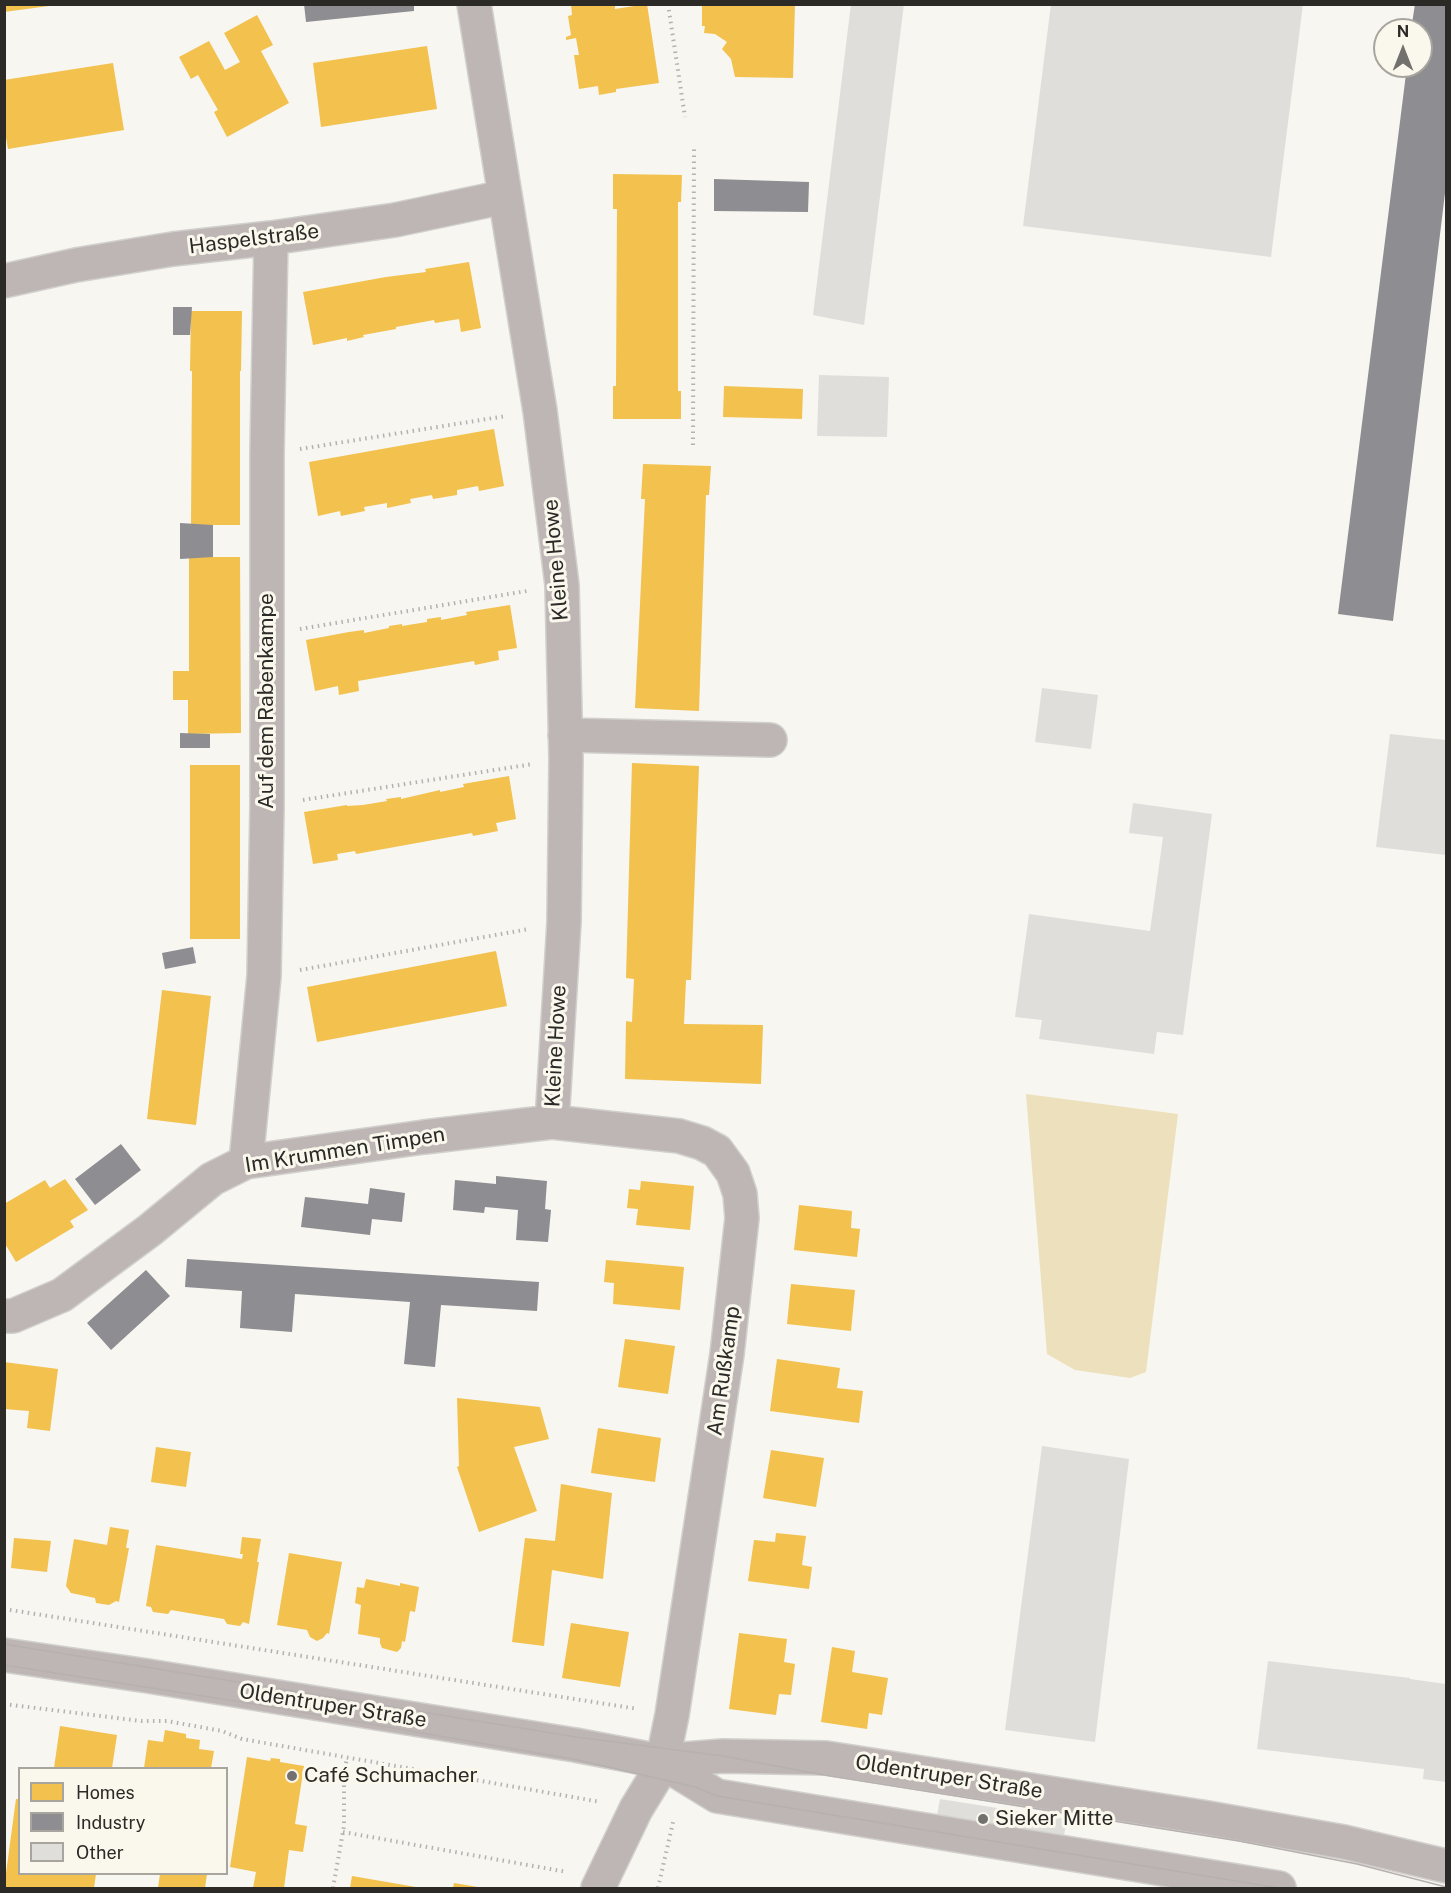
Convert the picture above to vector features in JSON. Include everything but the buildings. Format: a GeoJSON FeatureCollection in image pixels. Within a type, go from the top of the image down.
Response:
{"type":"FeatureCollection","features":[{"type":"Feature","properties":{"kind":"street","name":"Kleine Howe"},"geometry":{"type":"LineString","coordinates":[[474,4],[540,411],[562,585],[566,747],[564,922],[552,1122]]}},
{"type":"Feature","properties":{"kind":"street","name":"Haspelstraße"},"geometry":{"type":"LineString","coordinates":[[4,281],[76,265],[162,250],[272,238],[395,220],[504,197]]}},
{"type":"Feature","properties":{"kind":"street","name":"Auf dem Rabenkampe"},"geometry":{"type":"LineString","coordinates":[[246,1162],[264,976],[267,806],[267,454],[272,238]]}},
{"type":"Feature","properties":{"kind":"street"},"geometry":{"type":"LineString","coordinates":[[566,747],[770,740]]}},
{"type":"Feature","properties":{"kind":"street","name":"Im Krummen Timpen"},"geometry":{"type":"LineString","coordinates":[[4,1316],[13,1316],[62,1295],[150,1230],[212,1179],[246,1162],[552,1122]]}},
{"type":"Feature","properties":{"kind":"street","name":"Am Rußkamp"},"geometry":{"type":"LineString","coordinates":[[552,1122],[679,1136],[702,1143],[717,1151],[734,1173],[740,1194],[742,1218],[733,1313],[672,1714],[655,1778],[636,1809],[598,1888]]}},
{"type":"Feature","properties":{"kind":"street","name":"Oldentruper Straße"},"geometry":{"type":"LineString","coordinates":[[4,1655],[564,1743],[660,1761],[723,1756],[826,1758],[1219,1820],[1344,1842],[1446,1866]]}},
{"type":"Feature","properties":{"kind":"street","name":"Oldentruper Straße"},"geometry":{"type":"LineString","coordinates":[[660,1761],[717,1796],[1279,1888]]}},
{"type":"Feature","properties":{"kind":"path"},"geometry":{"type":"LineString","coordinates":[[668,4],[685,117]]}},
{"type":"Feature","properties":{"kind":"path"},"geometry":{"type":"LineString","coordinates":[[693,445],[694,145]]}},
{"type":"Feature","properties":{"kind":"path"},"geometry":{"type":"LineString","coordinates":[[267,454],[540,411]]}},
{"type":"Feature","properties":{"kind":"path"},"geometry":{"type":"LineString","coordinates":[[267,634],[562,585]]}},
{"type":"Feature","properties":{"kind":"path"},"geometry":{"type":"LineString","coordinates":[[267,806],[566,747]]}},
{"type":"Feature","properties":{"kind":"path"},"geometry":{"type":"LineString","coordinates":[[264,976],[564,922]]}},
{"type":"Feature","properties":{"kind":"path"},"geometry":{"type":"LineString","coordinates":[[4,1609],[672,1714]]}},
{"type":"Feature","properties":{"kind":"path"},"geometry":{"type":"LineString","coordinates":[[4,1704],[141,1721],[167,1721],[222,1731],[242,1739],[636,1809],[674,1818],[658,1888]]}},
{"type":"Feature","properties":{"kind":"path"},"geometry":{"type":"LineString","coordinates":[[333,1888],[343,1832],[344,1773],[347,1758]]}},
{"type":"Feature","properties":{"kind":"path"},"geometry":{"type":"LineString","coordinates":[[343,1832],[568,1872]]}},
{"type":"Feature","properties":{"kind":"shaded area"},"geometry":{"type":"Polygon","coordinates":[[[1026,1094],[1178,1114],[1146,1372],[1130,1378],[1075,1370],[1047,1354],[1026,1094]]]}},
{"type":"Feature","properties":{"kind":"tram line"},"geometry":{"type":"LineString","coordinates":[[4,1644],[576,1737],[723,1756],[818,1774],[1239,1841],[1357,1864],[1446,1887]]}},
{"type":"Feature","properties":{"kind":"tram line"},"geometry":{"type":"LineString","coordinates":[[4,1665],[248,1703],[573,1759],[695,1787],[717,1796],[1279,1888]]}},
{"type":"Feature","properties":{"kind":"place","name":"Café Schumacher"},"geometry":{"type":"Point","coordinates":[292,1776]}},
{"type":"Feature","properties":{"kind":"place","name":"Sieker Mitte"},"geometry":{"type":"Point","coordinates":[983,1819]}}]}
